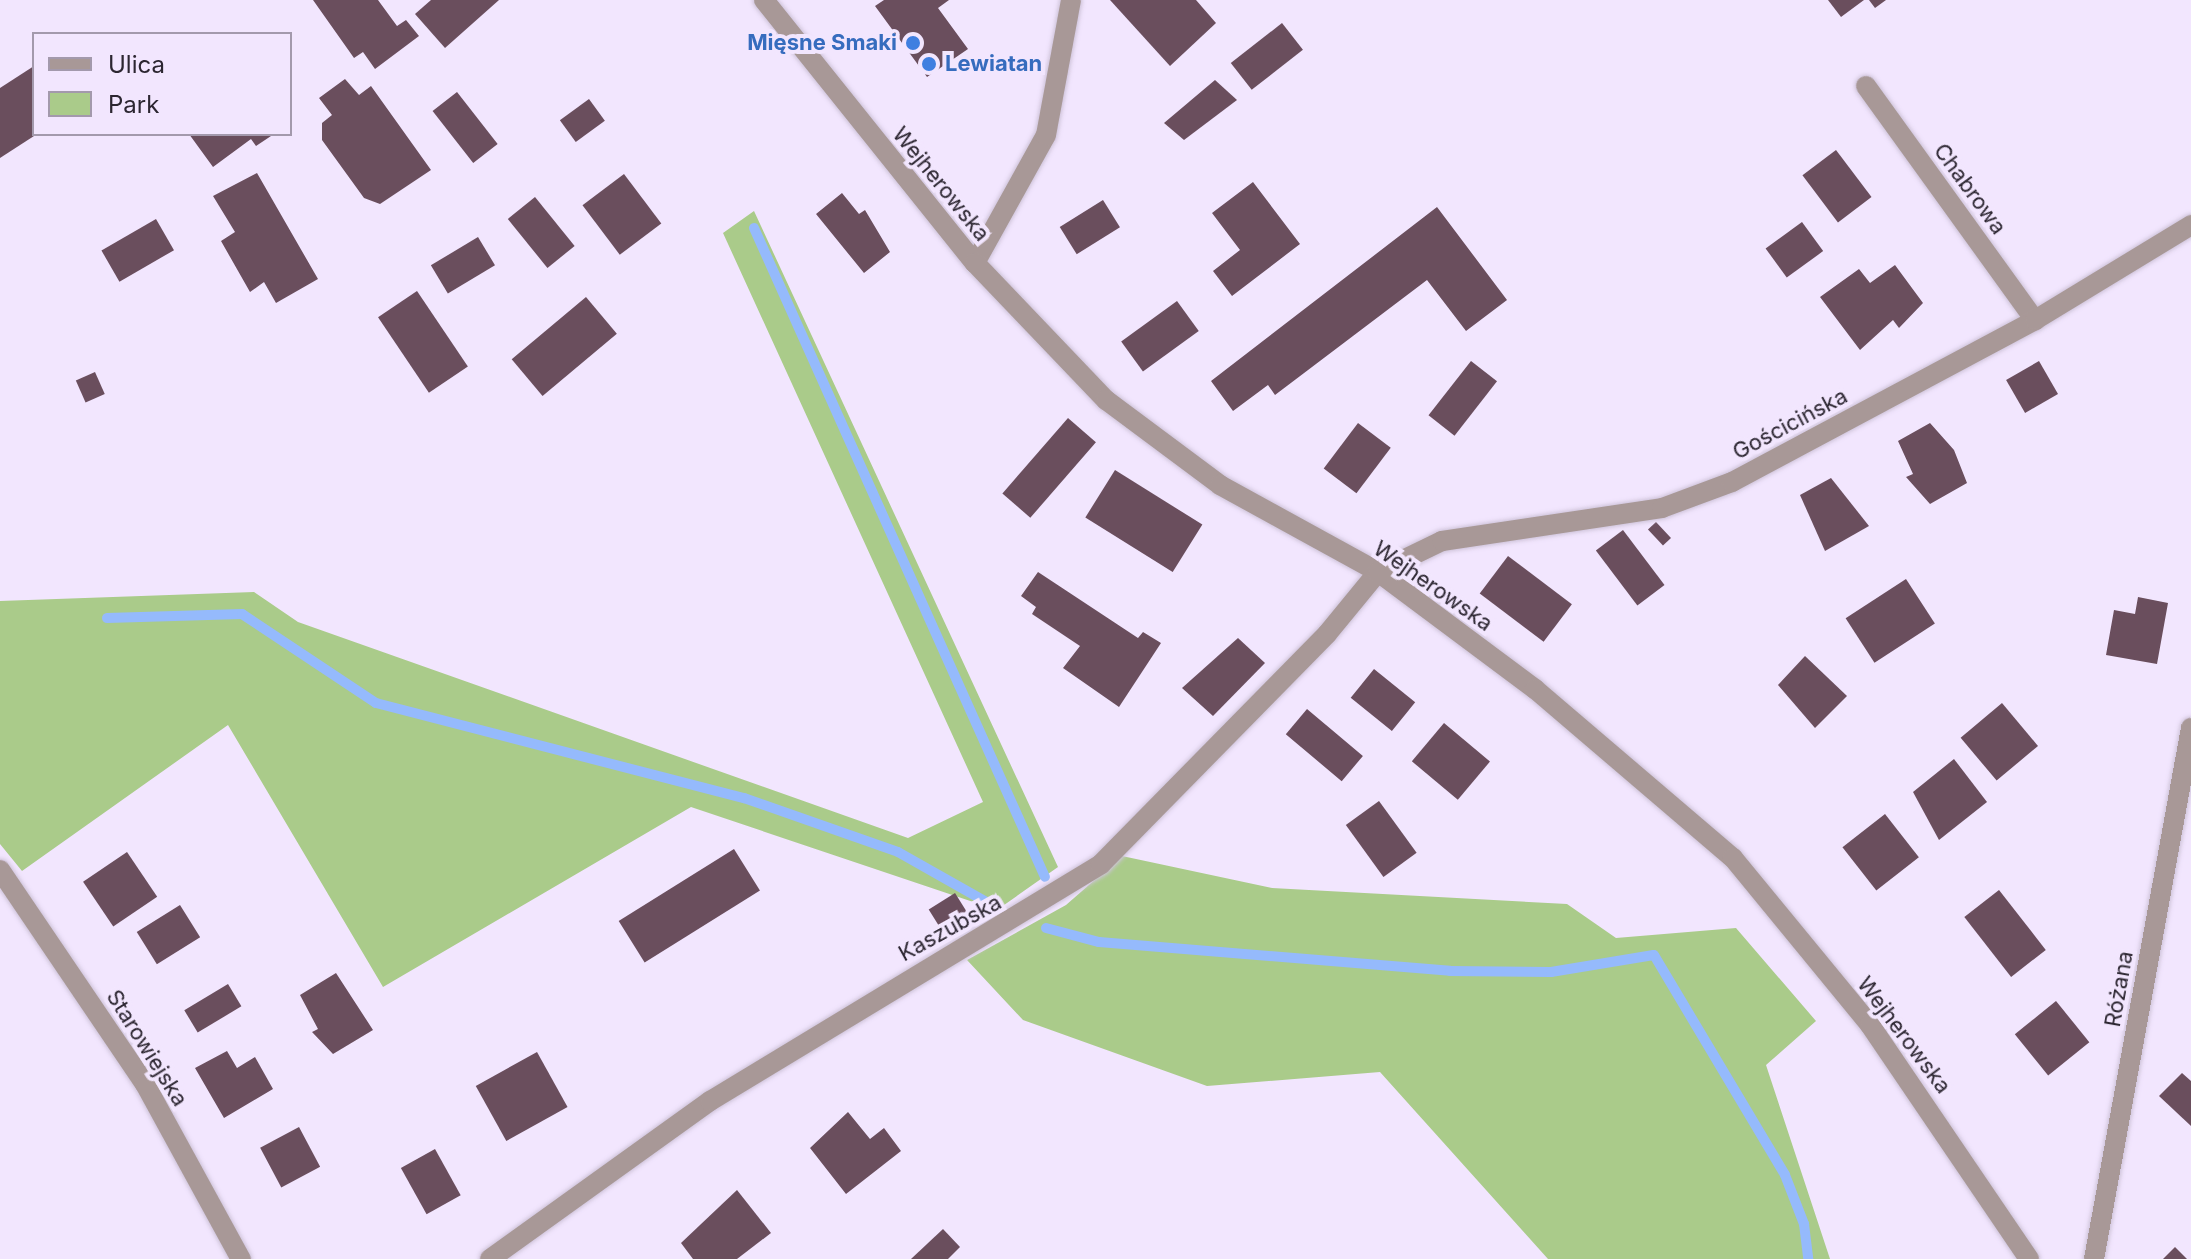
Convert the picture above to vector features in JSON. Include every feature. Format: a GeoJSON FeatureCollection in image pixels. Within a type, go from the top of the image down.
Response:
{"type":"FeatureCollection","features":[{"type":"Feature","properties":{"kind":"street","name":"Wejherowska"},"geometry":{"type":"LineString","coordinates":[[764,0],[975,263],[1106,400],[1220,485],[1378,572],[1560,709],[1733,858],[1870,1025],[2029,1259]]}},
{"type":"Feature","properties":{"kind":"street"},"geometry":{"type":"LineString","coordinates":[[975,263],[1046,135],[1061,86],[1071,0]]}},
{"type":"Feature","properties":{"kind":"street","name":"Chabrowa"},"geometry":{"type":"LineString","coordinates":[[1866,86],[2035,320]]}},
{"type":"Feature","properties":{"kind":"street","name":"Gościcińska"},"geometry":{"type":"LineString","coordinates":[[1378,572],[1442,541],[1662,508],[1732,482],[2035,320],[2191,225]]}},
{"type":"Feature","properties":{"kind":"street","name":"Kaszubska"},"geometry":{"type":"LineString","coordinates":[[490,1259],[724,1092],[1101,864],[1327,634],[1378,572]]}},
{"type":"Feature","properties":{"kind":"street","name":"Różana"},"geometry":{"type":"LineString","coordinates":[[2094,1259],[2191,728]]}},
{"type":"Feature","properties":{"kind":"street","name":"Starowiejska"},"geometry":{"type":"LineString","coordinates":[[0,870],[145,1084],[241,1259]]}},
{"type":"Feature","properties":{"kind":"green space"},"geometry":{"type":"Polygon","coordinates":[[[754,211],[1058,867],[997,910],[691,807],[383,987],[228,725],[22,871],[0,844],[0,601],[254,592],[298,622],[908,838],[983,802],[723,233],[754,211]]]}},
{"type":"Feature","properties":{"kind":"green space"},"geometry":{"type":"Polygon","coordinates":[[[1122,856],[1272,888],[1567,904],[1616,938],[1736,928],[1816,1021],[1766,1065],[1830,1259],[1548,1259],[1380,1072],[1207,1086],[1023,1020],[967,960],[1066,905],[1122,856]]]}},
{"type":"Feature","properties":{"kind":"building"},"geometry":{"type":"Polygon","coordinates":[[[313,0],[378,0],[397,26],[406,20],[419,36],[375,69],[363,52],[354,58],[313,0]]]}},
{"type":"Feature","properties":{"kind":"building"},"geometry":{"type":"Polygon","coordinates":[[[431,0],[499,0],[445,48],[415,14],[431,0]]]}},
{"type":"Feature","properties":{"kind":"building"},"geometry":{"type":"Polygon","coordinates":[[[884,0],[949,0],[938,8],[968,49],[927,77],[875,6],[884,0]]]}},
{"type":"Feature","properties":{"kind":"building"},"geometry":{"type":"Polygon","coordinates":[[[1110,0],[1196,0],[1216,23],[1170,66],[1110,0]]]}},
{"type":"Feature","properties":{"kind":"building"},"geometry":{"type":"Polygon","coordinates":[[[1828,0],[1864,0],[1841,17],[1828,0]]]}},
{"type":"Feature","properties":{"kind":"building"},"geometry":{"type":"Polygon","coordinates":[[[1869,0],[1886,0],[1875,8],[1869,0]]]}},
{"type":"Feature","properties":{"kind":"building"},"geometry":{"type":"Polygon","coordinates":[[[1282,23],[1303,50],[1252,90],[1231,63],[1282,23]]]}},
{"type":"Feature","properties":{"kind":"building"},"geometry":{"type":"Polygon","coordinates":[[[32,67],[34,136],[0,158],[0,88],[32,67]]]}},
{"type":"Feature","properties":{"kind":"building"},"geometry":{"type":"Polygon","coordinates":[[[345,79],[359,95],[371,86],[431,170],[380,204],[364,198],[322,140],[322,123],[332,115],[319,98],[345,79]]]}},
{"type":"Feature","properties":{"kind":"building"},"geometry":{"type":"Polygon","coordinates":[[[1215,80],[1237,100],[1184,140],[1164,123],[1215,80]]]}},
{"type":"Feature","properties":{"kind":"building"},"geometry":{"type":"Polygon","coordinates":[[[457,92],[498,144],[473,163],[433,111],[457,92]]]}},
{"type":"Feature","properties":{"kind":"building"},"geometry":{"type":"Polygon","coordinates":[[[589,99],[605,121],[576,142],[560,120],[589,99]]]}},
{"type":"Feature","properties":{"kind":"building"},"geometry":{"type":"Polygon","coordinates":[[[190,136],[271,136],[256,146],[251,139],[213,167],[190,136]]]}},
{"type":"Feature","properties":{"kind":"building"},"geometry":{"type":"Polygon","coordinates":[[[1836,150],[1872,197],[1838,222],[1802,175],[1836,150]]]}},
{"type":"Feature","properties":{"kind":"building"},"geometry":{"type":"Polygon","coordinates":[[[257,173],[318,279],[276,303],[264,282],[250,292],[221,241],[235,232],[213,196],[257,173]]]}},
{"type":"Feature","properties":{"kind":"building"},"geometry":{"type":"Polygon","coordinates":[[[624,174],[661,224],[620,255],[582,205],[624,174]]]}},
{"type":"Feature","properties":{"kind":"building"},"geometry":{"type":"Polygon","coordinates":[[[1253,182],[1300,244],[1232,296],[1213,271],[1240,250],[1212,213],[1253,182]]]}},
{"type":"Feature","properties":{"kind":"building"},"geometry":{"type":"Polygon","coordinates":[[[842,193],[859,214],[865,210],[890,252],[864,273],[816,214],[842,193]]]}},
{"type":"Feature","properties":{"kind":"building"},"geometry":{"type":"Polygon","coordinates":[[[535,197],[575,246],[547,268],[508,219],[535,197]]]}},
{"type":"Feature","properties":{"kind":"building"},"geometry":{"type":"Polygon","coordinates":[[[1103,200],[1120,227],[1077,254],[1060,227],[1103,200]]]}},
{"type":"Feature","properties":{"kind":"building"},"geometry":{"type":"Polygon","coordinates":[[[1437,207],[1507,300],[1466,331],[1427,280],[1275,395],[1268,385],[1233,411],[1211,381],[1437,207]]]}},
{"type":"Feature","properties":{"kind":"building"},"geometry":{"type":"Polygon","coordinates":[[[156,219],[174,250],[119,282],[101,250],[156,219]]]}},
{"type":"Feature","properties":{"kind":"building"},"geometry":{"type":"Polygon","coordinates":[[[1802,222],[1823,251],[1787,278],[1766,248],[1802,222]]]}},
{"type":"Feature","properties":{"kind":"building"},"geometry":{"type":"Polygon","coordinates":[[[478,237],[495,265],[448,294],[431,265],[478,237]]]}},
{"type":"Feature","properties":{"kind":"building"},"geometry":{"type":"Polygon","coordinates":[[[1895,265],[1923,303],[1899,328],[1893,320],[1860,350],[1820,297],[1859,269],[1870,283],[1895,265]]]}},
{"type":"Feature","properties":{"kind":"building"},"geometry":{"type":"Polygon","coordinates":[[[417,291],[468,366],[429,393],[378,317],[417,291]]]}},
{"type":"Feature","properties":{"kind":"building"},"geometry":{"type":"Polygon","coordinates":[[[586,297],[617,334],[543,396],[512,359],[586,297]]]}},
{"type":"Feature","properties":{"kind":"building"},"geometry":{"type":"Polygon","coordinates":[[[1177,301],[1199,331],[1143,371],[1121,342],[1177,301]]]}},
{"type":"Feature","properties":{"kind":"building"},"geometry":{"type":"Polygon","coordinates":[[[1471,361],[1497,381],[1455,436],[1429,415],[1471,361]]]}},
{"type":"Feature","properties":{"kind":"building"},"geometry":{"type":"Polygon","coordinates":[[[2039,361],[2058,394],[2025,413],[2006,380],[2039,361]]]}},
{"type":"Feature","properties":{"kind":"building"},"geometry":{"type":"Polygon","coordinates":[[[95,372],[105,394],[86,402],[76,381],[95,372]]]}},
{"type":"Feature","properties":{"kind":"building"},"geometry":{"type":"Polygon","coordinates":[[[1068,418],[1096,442],[1030,518],[1002,493],[1068,418]]]}},
{"type":"Feature","properties":{"kind":"building"},"geometry":{"type":"Polygon","coordinates":[[[1358,423],[1391,448],[1356,493],[1324,469],[1358,423]]]}},
{"type":"Feature","properties":{"kind":"building"},"geometry":{"type":"Polygon","coordinates":[[[1930,423],[1954,450],[1967,483],[1930,504],[1906,477],[1913,474],[1898,441],[1930,423]]]}},
{"type":"Feature","properties":{"kind":"building"},"geometry":{"type":"Polygon","coordinates":[[[1115,470],[1202,525],[1173,572],[1085,517],[1115,470]]]}},
{"type":"Feature","properties":{"kind":"building"},"geometry":{"type":"Polygon","coordinates":[[[1831,478],[1869,526],[1825,551],[1800,495],[1831,478]]]}},
{"type":"Feature","properties":{"kind":"building"},"geometry":{"type":"Polygon","coordinates":[[[1656,522],[1671,538],[1663,546],[1648,530],[1656,522]]]}},
{"type":"Feature","properties":{"kind":"building"},"geometry":{"type":"Polygon","coordinates":[[[1623,530],[1665,585],[1637,606],[1596,550],[1623,530]]]}},
{"type":"Feature","properties":{"kind":"building"},"geometry":{"type":"Polygon","coordinates":[[[1508,556],[1572,604],[1544,642],[1480,594],[1508,556]]]}},
{"type":"Feature","properties":{"kind":"building"},"geometry":{"type":"Polygon","coordinates":[[[1038,572],[1138,638],[1143,632],[1161,643],[1119,707],[1063,668],[1080,646],[1032,614],[1036,607],[1021,596],[1038,572]]]}},
{"type":"Feature","properties":{"kind":"building"},"geometry":{"type":"Polygon","coordinates":[[[1906,579],[1935,623],[1874,663],[1846,618],[1906,579]]]}},
{"type":"Feature","properties":{"kind":"building"},"geometry":{"type":"Polygon","coordinates":[[[2138,597],[2168,603],[2157,664],[2106,655],[2114,610],[2135,614],[2138,597]]]}},
{"type":"Feature","properties":{"kind":"building"},"geometry":{"type":"Polygon","coordinates":[[[1238,638],[1265,663],[1213,716],[1182,688],[1238,638]]]}},
{"type":"Feature","properties":{"kind":"building"},"geometry":{"type":"Polygon","coordinates":[[[1805,656],[1847,696],[1815,728],[1778,685],[1805,656]]]}},
{"type":"Feature","properties":{"kind":"building"},"geometry":{"type":"Polygon","coordinates":[[[1374,669],[1415,702],[1392,731],[1351,698],[1374,669]]]}},
{"type":"Feature","properties":{"kind":"building"},"geometry":{"type":"Polygon","coordinates":[[[2002,703],[2038,746],[1997,781],[1961,738],[2002,703]]]}},
{"type":"Feature","properties":{"kind":"building"},"geometry":{"type":"Polygon","coordinates":[[[1307,709],[1363,756],[1342,781],[1286,734],[1307,709]]]}},
{"type":"Feature","properties":{"kind":"building"},"geometry":{"type":"Polygon","coordinates":[[[1444,723],[1490,762],[1458,800],[1412,761],[1444,723]]]}},
{"type":"Feature","properties":{"kind":"building"},"geometry":{"type":"Polygon","coordinates":[[[1954,759],[1987,802],[1939,840],[1913,792],[1954,759]]]}},
{"type":"Feature","properties":{"kind":"building"},"geometry":{"type":"Polygon","coordinates":[[[1379,801],[1417,853],[1383,877],[1346,825],[1379,801]]]}},
{"type":"Feature","properties":{"kind":"building"},"geometry":{"type":"Polygon","coordinates":[[[1885,814],[1919,857],[1876,891],[1842,847],[1885,814]]]}},
{"type":"Feature","properties":{"kind":"building"},"geometry":{"type":"Polygon","coordinates":[[[734,849],[760,891],[645,963],[619,921],[734,849]]]}},
{"type":"Feature","properties":{"kind":"building"},"geometry":{"type":"Polygon","coordinates":[[[127,852],[157,897],[113,926],[83,882],[127,852]]]}},
{"type":"Feature","properties":{"kind":"building"},"geometry":{"type":"Polygon","coordinates":[[[1999,890],[2046,950],[2011,977],[1964,917],[1999,890]]]}},
{"type":"Feature","properties":{"kind":"building"},"geometry":{"type":"Polygon","coordinates":[[[955,893],[971,919],[945,936],[929,909],[955,893]]]}},
{"type":"Feature","properties":{"kind":"building"},"geometry":{"type":"Polygon","coordinates":[[[180,905],[200,937],[157,964],[137,932],[180,905]]]}},
{"type":"Feature","properties":{"kind":"building"},"geometry":{"type":"Polygon","coordinates":[[[336,973],[373,1030],[333,1054],[312,1032],[318,1029],[300,995],[336,973]]]}},
{"type":"Feature","properties":{"kind":"building"},"geometry":{"type":"Polygon","coordinates":[[[228,984],[241,1006],[198,1033],[184,1010],[228,984]]]}},
{"type":"Feature","properties":{"kind":"building"},"geometry":{"type":"Polygon","coordinates":[[[2056,1001],[2089,1042],[2048,1076],[2015,1034],[2056,1001]]]}},
{"type":"Feature","properties":{"kind":"building"},"geometry":{"type":"Polygon","coordinates":[[[227,1051],[237,1068],[255,1057],[273,1089],[224,1118],[195,1068],[227,1051]]]}},
{"type":"Feature","properties":{"kind":"building"},"geometry":{"type":"Polygon","coordinates":[[[537,1052],[568,1107],[506,1141],[476,1086],[537,1052]]]}},
{"type":"Feature","properties":{"kind":"building"},"geometry":{"type":"Polygon","coordinates":[[[2182,1073],[2191,1081],[2191,1126],[2159,1096],[2182,1073]]]}},
{"type":"Feature","properties":{"kind":"building"},"geometry":{"type":"Polygon","coordinates":[[[848,1112],[870,1139],[884,1128],[901,1151],[846,1194],[810,1148],[848,1112]]]}},
{"type":"Feature","properties":{"kind":"building"},"geometry":{"type":"Polygon","coordinates":[[[299,1127],[320,1167],[281,1187],[260,1148],[299,1127]]]}},
{"type":"Feature","properties":{"kind":"building"},"geometry":{"type":"Polygon","coordinates":[[[435,1149],[461,1195],[427,1214],[401,1168],[435,1149]]]}},
{"type":"Feature","properties":{"kind":"building"},"geometry":{"type":"Polygon","coordinates":[[[737,1190],[771,1233],[737,1259],[693,1259],[681,1243],[737,1190]]]}},
{"type":"Feature","properties":{"kind":"building"},"geometry":{"type":"Polygon","coordinates":[[[943,1229],[960,1247],[948,1259],[911,1259],[943,1229]]]}},
{"type":"Feature","properties":{"kind":"building"},"geometry":{"type":"Polygon","coordinates":[[[2175,1247],[2187,1259],[2163,1259],[2175,1247]]]}},
{"type":"Feature","properties":{"kind":"waterway"},"geometry":{"type":"LineString","coordinates":[[754,228],[1045,877]]}},
{"type":"Feature","properties":{"kind":"waterway"},"geometry":{"type":"LineString","coordinates":[[107,618],[242,614],[376,703],[744,798],[898,852],[997,908]]}},
{"type":"Feature","properties":{"kind":"waterway"},"geometry":{"type":"LineString","coordinates":[[1046,928],[1099,942],[1450,971],[1551,972],[1654,955],[1785,1175],[1804,1224],[1808,1259]]}},
{"type":"Feature","properties":{"kind":"place","name":"Mięsne Smaki"},"geometry":{"type":"Point","coordinates":[913,43]}},
{"type":"Feature","properties":{"kind":"place","name":"Lewiatan"},"geometry":{"type":"Point","coordinates":[929,64]}}]}
